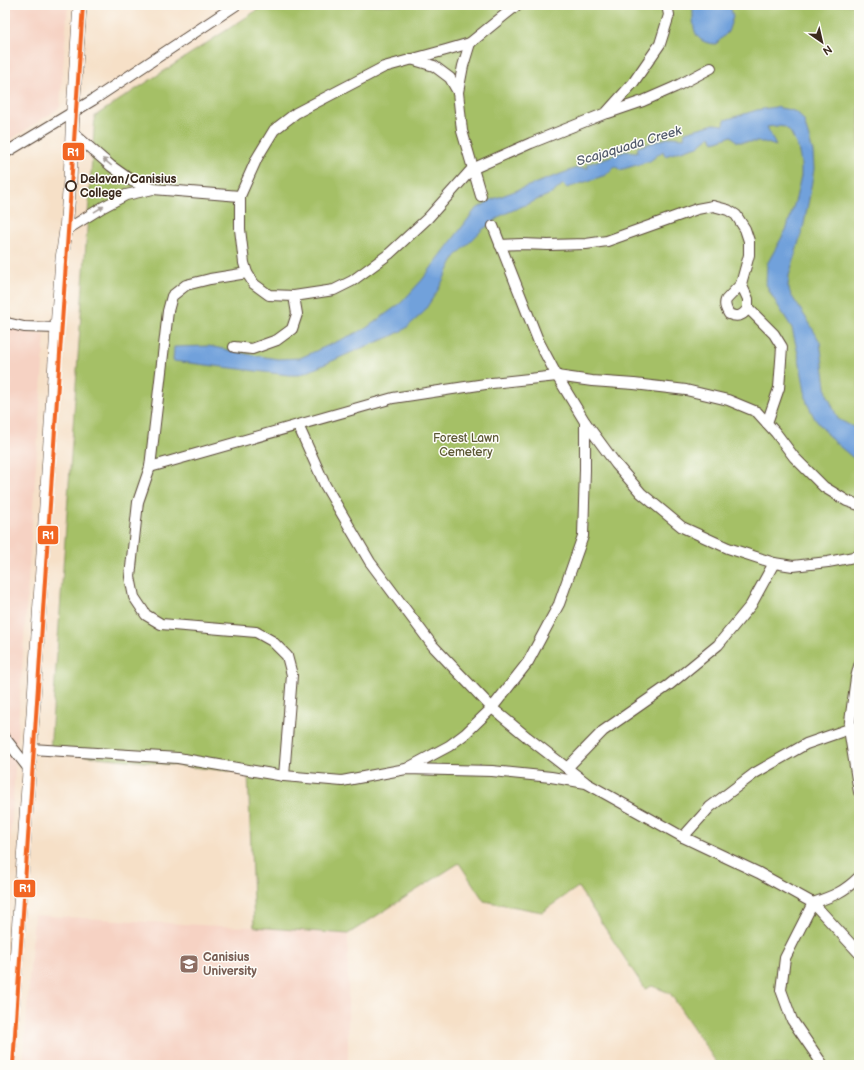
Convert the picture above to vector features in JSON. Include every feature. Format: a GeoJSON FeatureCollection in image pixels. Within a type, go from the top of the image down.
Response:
{"type":"FeatureCollection","features":[{"type":"Feature","properties":{"kind":"main road"},"geometry":{"type":"LineString","coordinates":[[9,1065],[12,1012],[10,988],[31,749],[57,328],[62,259],[66,230],[80,5]]}},
{"type":"Feature","properties":{"kind":"street"},"geometry":{"type":"LineString","coordinates":[[5,153],[93,100],[236,5]]}},
{"type":"Feature","properties":{"kind":"street"},"geometry":{"type":"LineString","coordinates":[[516,5],[470,43],[384,67],[296,113],[274,130],[257,158],[240,196],[240,229],[244,263],[247,273],[254,284],[269,295],[294,296],[334,290],[352,281],[390,254],[428,218],[472,169],[531,143],[606,113],[643,101],[675,87],[711,68]]}},
{"type":"Feature","properties":{"kind":"street"},"geometry":{"type":"LineString","coordinates":[[606,113],[633,83],[660,44],[669,15],[667,5]]}},
{"type":"Feature","properties":{"kind":"street"},"geometry":{"type":"LineString","coordinates":[[470,43],[463,66],[458,92],[462,131],[481,196]]}},
{"type":"Feature","properties":{"kind":"street"},"geometry":{"type":"LineString","coordinates":[[411,59],[434,66],[450,78],[458,92]]}},
{"type":"Feature","properties":{"kind":"street"},"geometry":{"type":"LineString","coordinates":[[72,132],[111,166],[132,181],[152,189],[240,196]]}},
{"type":"Feature","properties":{"kind":"street"},"geometry":{"type":"LineString","coordinates":[[66,230],[103,207],[126,195],[152,189]]}},
{"type":"Feature","properties":{"kind":"street"},"geometry":{"type":"LineString","coordinates":[[500,245],[586,244],[607,241],[697,209],[713,206],[728,210],[736,215],[745,229],[749,242],[749,255],[741,284],[726,300],[725,305],[729,314],[734,316],[740,316],[748,308],[748,299],[741,284]]}},
{"type":"Feature","properties":{"kind":"street"},"geometry":{"type":"LineString","coordinates":[[493,226],[538,340],[557,376],[585,422],[616,464],[641,493],[682,527],[728,548],[774,563],[793,566],[828,562],[859,556]]}},
{"type":"Feature","properties":{"kind":"street"},"geometry":{"type":"LineString","coordinates":[[247,273],[210,279],[186,285],[172,296],[166,325],[150,467],[138,502],[130,577],[134,597],[146,615],[161,624],[256,632],[272,641],[286,656],[292,675],[284,776]]}},
{"type":"Feature","properties":{"kind":"street"},"geometry":{"type":"LineString","coordinates":[[234,347],[252,349],[276,340],[292,329],[296,314],[294,296]]}},
{"type":"Feature","properties":{"kind":"street"},"geometry":{"type":"LineString","coordinates":[[748,308],[774,334],[782,347],[779,388],[767,423]]}},
{"type":"Feature","properties":{"kind":"street"},"geometry":{"type":"LineString","coordinates":[[5,321],[24,327],[57,328]]}},
{"type":"Feature","properties":{"kind":"street"},"geometry":{"type":"LineString","coordinates":[[150,467],[394,398],[492,383],[557,376],[686,390],[728,400],[757,412],[776,433],[794,457],[824,488],[847,501],[859,505]]}},
{"type":"Feature","properties":{"kind":"street"},"geometry":{"type":"LineString","coordinates":[[406,769],[449,746],[465,734],[492,708],[528,662],[559,604],[583,536],[585,422]]}},
{"type":"Feature","properties":{"kind":"street"},"geometry":{"type":"LineString","coordinates":[[298,425],[325,485],[370,562],[433,646],[492,708],[527,738],[586,783],[683,837],[760,873],[813,903],[859,952]]}},
{"type":"Feature","properties":{"kind":"street"},"geometry":{"type":"LineString","coordinates":[[567,768],[603,731],[669,685],[718,645],[752,605],[774,563]]}},
{"type":"Feature","properties":{"kind":"street"},"geometry":{"type":"LineString","coordinates":[[859,666],[856,678],[854,728],[859,792]]}},
{"type":"Feature","properties":{"kind":"street"},"geometry":{"type":"LineString","coordinates":[[683,837],[710,807],[755,773],[806,744],[854,728]]}},
{"type":"Feature","properties":{"kind":"street"},"geometry":{"type":"LineString","coordinates":[[5,738],[29,769]]}},
{"type":"Feature","properties":{"kind":"street"},"geometry":{"type":"LineString","coordinates":[[31,749],[178,758],[284,776],[342,781],[406,769],[492,771],[551,777],[586,783]]}},
{"type":"Feature","properties":{"kind":"street"},"geometry":{"type":"LineString","coordinates":[[823,1065],[792,1020],[780,990],[785,958],[813,903],[830,898],[848,888],[859,877]]}},
{"type":"Feature","properties":{"kind":"shaded area"},"geometry":{"type":"Polygon","coordinates":[[[5,5],[68,5],[60,107],[5,143],[5,5]]]}},
{"type":"Feature","properties":{"kind":"shaded area"},"geometry":{"type":"Polygon","coordinates":[[[5,327],[45,335],[5,916],[5,327]]]}},
{"type":"Feature","properties":{"kind":"shaded area","name":"Canisius University"},"geometry":{"type":"Polygon","coordinates":[[[34,915],[254,927],[348,934],[348,1065],[23,1065],[34,915]]]}},
{"type":"Feature","properties":{"kind":"green space","name":"Forest Lawn Cemetery"},"geometry":{"type":"Polygon","coordinates":[[[265,5],[859,5],[859,1065],[718,1065],[670,993],[652,986],[645,989],[578,887],[542,912],[484,901],[459,863],[348,934],[254,927],[248,773],[50,752],[95,116],[265,5]]]}},
{"type":"Feature","properties":{"kind":"water"},"geometry":{"type":"Polygon","coordinates":[[[692,5],[730,5],[733,17],[728,32],[716,44],[702,41],[698,37],[693,22],[692,5]]]}},
{"type":"Feature","properties":{"kind":"water"},"geometry":{"type":"Polygon","coordinates":[[[775,107],[798,113],[804,121],[813,152],[814,169],[809,199],[804,224],[789,276],[788,286],[791,295],[820,342],[827,394],[838,419],[859,430],[859,463],[832,440],[815,419],[807,403],[792,328],[766,284],[767,264],[787,228],[801,176],[801,163],[798,148],[791,133],[785,127],[767,127],[776,146],[764,142],[737,142],[732,136],[714,142],[710,136],[698,146],[665,156],[663,151],[650,161],[620,170],[615,166],[606,175],[567,188],[563,184],[553,193],[502,215],[482,230],[455,257],[438,290],[423,313],[405,329],[390,337],[299,375],[173,361],[174,347],[209,346],[278,359],[300,358],[365,329],[401,303],[422,280],[475,210],[491,200],[577,168],[588,168],[588,164],[626,151],[637,152],[638,147],[671,137],[684,138],[685,132],[714,124],[724,125],[725,120],[757,110],[775,107]]]}},
{"type":"Feature","properties":{"kind":"transit line","name":"R1"},"geometry":{"type":"LineString","coordinates":[[13,1065],[83,5]]}},
{"type":"Feature","properties":{"kind":"place","name":"Delavan/Canisius College"},"geometry":{"type":"Point","coordinates":[71,186]}},
{"type":"Feature","properties":{"kind":"place","name":"Canisius University"},"geometry":{"type":"Point","coordinates":[189,964]}},
{"type":"Feature","properties":{"kind":"water label","name":"Scajaquada Creek"},"geometry":{"type":"Point","coordinates":[629,146]}}]}
